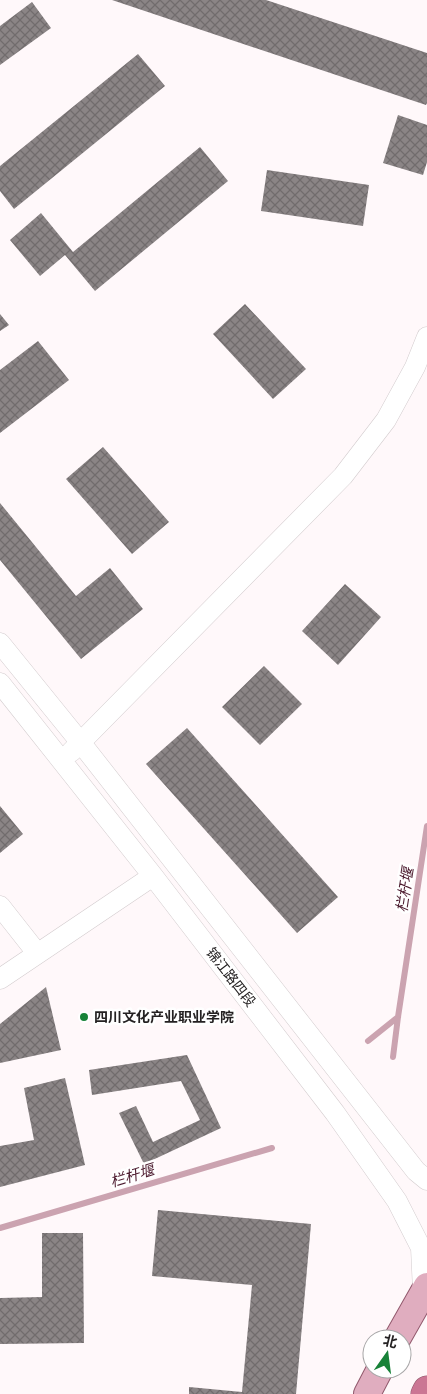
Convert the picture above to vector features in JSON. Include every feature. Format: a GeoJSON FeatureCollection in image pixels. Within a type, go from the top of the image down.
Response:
{"type":"FeatureCollection","features":[{"type":"Feature","properties":{"kind":"highway"},"geometry":{"type":"LineString","coordinates":[[425,1394],[427,1390]]}},
{"type":"Feature","properties":{"kind":"main road"},"geometry":{"type":"LineString","coordinates":[[403,1329],[425,1289]]}},
{"type":"Feature","properties":{"kind":"main road"},"geometry":{"type":"LineString","coordinates":[[367,1394],[375,1379]]}},
{"type":"Feature","properties":{"kind":"street"},"geometry":{"type":"LineString","coordinates":[[63,760],[81,744],[343,476],[386,420],[415,367],[427,337]]}},
{"type":"Feature","properties":{"kind":"street","name":"锦江路四段"},"geometry":{"type":"LineString","coordinates":[[0,643],[416,1172],[427,1180]]}},
{"type":"Feature","properties":{"kind":"street","name":"锦江路四段"},"geometry":{"type":"LineString","coordinates":[[0,683],[63,760],[335,1113],[397,1201],[421,1248],[425,1289]]}},
{"type":"Feature","properties":{"kind":"street"},"geometry":{"type":"LineString","coordinates":[[0,979],[153,876]]}},
{"type":"Feature","properties":{"kind":"street"},"geometry":{"type":"LineString","coordinates":[[0,906],[37,953]]}},
{"type":"Feature","properties":{"kind":"building"},"geometry":{"type":"Polygon","coordinates":[[[112,0],[266,0],[427,53],[427,103],[426,105],[112,0]]]}},
{"type":"Feature","properties":{"kind":"building"},"geometry":{"type":"Polygon","coordinates":[[[32,2],[51,28],[0,65],[0,26],[32,2]]]}},
{"type":"Feature","properties":{"kind":"building"},"geometry":{"type":"Polygon","coordinates":[[[138,54],[165,86],[14,209],[0,191],[0,166],[138,54]]]}},
{"type":"Feature","properties":{"kind":"building"},"geometry":{"type":"Polygon","coordinates":[[[398,115],[427,125],[427,162],[423,175],[383,163],[398,115]]]}},
{"type":"Feature","properties":{"kind":"building"},"geometry":{"type":"Polygon","coordinates":[[[200,147],[228,181],[95,291],[65,255],[40,276],[10,240],[41,213],[73,252],[200,147]]]}},
{"type":"Feature","properties":{"kind":"building"},"geometry":{"type":"Polygon","coordinates":[[[267,170],[369,185],[363,226],[261,211],[267,170]]]}},
{"type":"Feature","properties":{"kind":"building"},"geometry":{"type":"Polygon","coordinates":[[[245,304],[306,369],[273,399],[213,334],[245,304]]]}},
{"type":"Feature","properties":{"kind":"building"},"geometry":{"type":"Polygon","coordinates":[[[0,314],[9,325],[0,331],[0,314]]]}},
{"type":"Feature","properties":{"kind":"building"},"geometry":{"type":"Polygon","coordinates":[[[38,341],[69,380],[0,433],[0,370],[38,341]]]}},
{"type":"Feature","properties":{"kind":"building"},"geometry":{"type":"Polygon","coordinates":[[[103,447],[169,522],[132,554],[66,479],[103,447]]]}},
{"type":"Feature","properties":{"kind":"building"},"geometry":{"type":"Polygon","coordinates":[[[0,503],[76,596],[110,568],[143,609],[81,659],[0,560],[0,503]]]}},
{"type":"Feature","properties":{"kind":"building"},"geometry":{"type":"Polygon","coordinates":[[[345,584],[381,617],[338,665],[302,631],[345,584]]]}},
{"type":"Feature","properties":{"kind":"building"},"geometry":{"type":"Polygon","coordinates":[[[264,666],[302,704],[260,745],[222,707],[264,666]]]}},
{"type":"Feature","properties":{"kind":"building"},"geometry":{"type":"Polygon","coordinates":[[[187,728],[338,897],[297,933],[146,764],[187,728]]]}},
{"type":"Feature","properties":{"kind":"building"},"geometry":{"type":"Polygon","coordinates":[[[0,806],[23,834],[0,853],[0,806]]]}},
{"type":"Feature","properties":{"kind":"building"},"geometry":{"type":"Polygon","coordinates":[[[46,987],[61,1050],[0,1063],[0,1024],[46,987]]]}},
{"type":"Feature","properties":{"kind":"building"},"geometry":{"type":"Polygon","coordinates":[[[187,1055],[221,1128],[144,1164],[119,1113],[136,1106],[153,1142],[200,1120],[181,1081],[92,1095],[89,1070],[187,1055]]]}},
{"type":"Feature","properties":{"kind":"building"},"geometry":{"type":"Polygon","coordinates":[[[65,1078],[85,1165],[0,1187],[0,1146],[34,1140],[24,1088],[65,1078]]]}},
{"type":"Feature","properties":{"kind":"building"},"geometry":{"type":"Polygon","coordinates":[[[158,1210],[311,1224],[296,1394],[189,1394],[189,1387],[242,1392],[252,1285],[152,1276],[158,1210]]]}},
{"type":"Feature","properties":{"kind":"building"},"geometry":{"type":"Polygon","coordinates":[[[42,1233],[83,1233],[84,1343],[0,1344],[0,1298],[42,1297],[42,1233]]]}},
{"type":"Feature","properties":{"kind":"waterway","name":"栏杆堰"},"geometry":{"type":"LineString","coordinates":[[393,1057],[427,826]]}},
{"type":"Feature","properties":{"kind":"waterway","name":"栏杆堰"},"geometry":{"type":"LineString","coordinates":[[368,1041],[398,1017]]}},
{"type":"Feature","properties":{"kind":"waterway","name":"栏杆堰"},"geometry":{"type":"LineString","coordinates":[[0,1228],[272,1148]]}},
{"type":"Feature","properties":{"kind":"place","name":"四川文化产业职业学院"},"geometry":{"type":"Point","coordinates":[84,1017]}}]}
